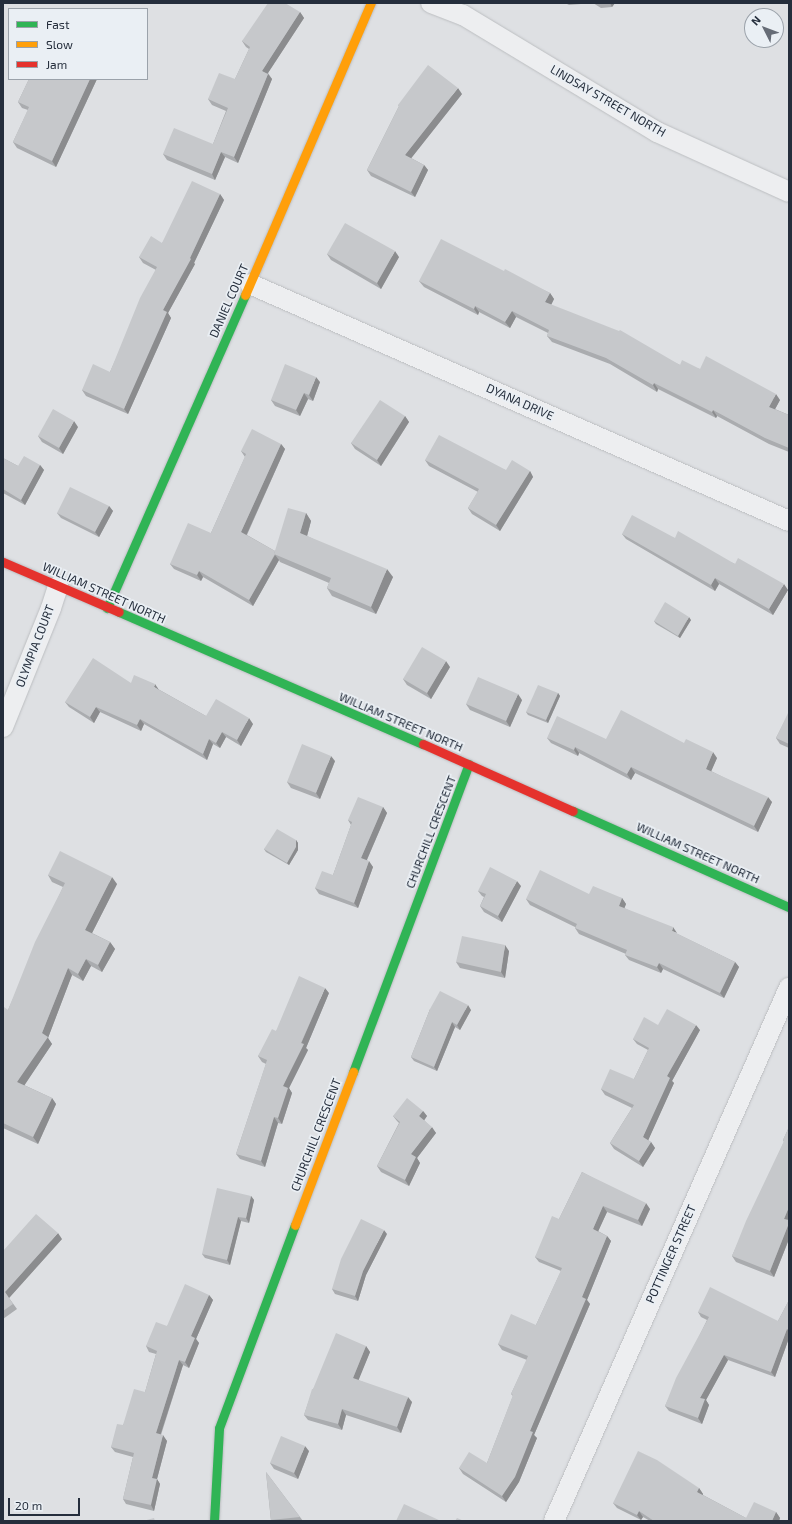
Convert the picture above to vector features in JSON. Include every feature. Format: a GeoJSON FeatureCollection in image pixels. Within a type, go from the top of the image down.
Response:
{"type":"FeatureCollection","features":[{"type":"Feature","properties":{"kind":"street","name":"DANIEL COURT"},"geometry":{"type":"LineString","coordinates":[[107,608],[250,284],[371,3]]}},
{"type":"Feature","properties":{"kind":"street","name":"LINDSAY STREET NORTH"},"geometry":{"type":"LineString","coordinates":[[431,3],[465,9],[657,132],[789,192]]}},
{"type":"Feature","properties":{"kind":"street","name":"DYANA DRIVE"},"geometry":{"type":"LineString","coordinates":[[250,284],[789,521]]}},
{"type":"Feature","properties":{"kind":"street","name":"WILLIAM STREET NORTH"},"geometry":{"type":"LineString","coordinates":[[3,562],[469,764],[789,906]]}},
{"type":"Feature","properties":{"kind":"street","name":"OLYMPIA COURT"},"geometry":{"type":"LineString","coordinates":[[3,728],[51,608],[58,586]]}},
{"type":"Feature","properties":{"kind":"street","name":"CHURCHILL CRESCENT"},"geometry":{"type":"LineString","coordinates":[[214,1521],[219,1428],[469,764]]}},
{"type":"Feature","properties":{"kind":"street","name":"POTTINGER STREET"},"geometry":{"type":"LineString","coordinates":[[558,1520],[789,988]]}},
{"type":"Feature","properties":{"kind":"building"},"geometry":{"type":"Polygon","coordinates":[[[268,3],[285,3],[300,12],[262,71],[268,74],[234,157],[221,152],[212,174],[163,154],[174,128],[213,144],[228,108],[208,99],[219,73],[235,79],[250,47],[242,41],[268,3]]]}},
{"type":"Feature","properties":{"kind":"building"},"geometry":{"type":"Polygon","coordinates":[[[428,65],[458,88],[405,155],[424,165],[411,192],[367,170],[399,106],[398,105],[428,65]]]}},
{"type":"Feature","properties":{"kind":"building"},"geometry":{"type":"Polygon","coordinates":[[[29,80],[90,80],[52,161],[13,142],[29,107],[18,102],[29,80]]]}},
{"type":"Feature","properties":{"kind":"building"},"geometry":{"type":"Polygon","coordinates":[[[192,181],[220,194],[190,258],[191,259],[163,310],[167,312],[124,409],[82,390],[93,364],[110,372],[140,298],[157,267],[139,257],[151,236],[162,243],[192,181]]]}},
{"type":"Feature","properties":{"kind":"building"},"geometry":{"type":"Polygon","coordinates":[[[345,223],[395,251],[377,283],[327,254],[345,223]]]}},
{"type":"Feature","properties":{"kind":"building"},"geometry":{"type":"Polygon","coordinates":[[[441,239],[504,271],[505,269],[550,293],[545,302],[619,331],[620,330],[680,365],[682,360],[700,369],[706,356],[776,394],[769,407],[789,415],[789,448],[765,438],[713,410],[712,412],[654,383],[653,385],[606,358],[547,336],[549,330],[512,311],[505,322],[475,306],[474,309],[419,281],[441,239]]]}},
{"type":"Feature","properties":{"kind":"building"},"geometry":{"type":"Polygon","coordinates":[[[285,364],[316,377],[309,395],[304,393],[296,410],[271,400],[285,364]]]}},
{"type":"Feature","properties":{"kind":"building"},"geometry":{"type":"Polygon","coordinates":[[[380,400],[405,416],[377,460],[351,443],[380,400]]]}},
{"type":"Feature","properties":{"kind":"building"},"geometry":{"type":"Polygon","coordinates":[[[53,409],[74,421],[59,448],[38,436],[53,409]]]}},
{"type":"Feature","properties":{"kind":"building"},"geometry":{"type":"Polygon","coordinates":[[[252,429],[281,444],[241,532],[275,551],[275,554],[249,600],[199,571],[197,575],[170,564],[188,523],[211,533],[246,454],[241,451],[252,429]]]}},
{"type":"Feature","properties":{"kind":"building"},"geometry":{"type":"Polygon","coordinates":[[[439,435],[506,470],[512,460],[530,471],[496,525],[468,508],[479,489],[425,460],[439,435]]]}},
{"type":"Feature","properties":{"kind":"building"},"geometry":{"type":"Polygon","coordinates":[[[24,456],[40,465],[21,500],[3,489],[3,458],[18,466],[24,456]]]}},
{"type":"Feature","properties":{"kind":"building"},"geometry":{"type":"Polygon","coordinates":[[[70,487],[109,506],[95,532],[57,513],[70,487]]]}},
{"type":"Feature","properties":{"kind":"building"},"geometry":{"type":"Polygon","coordinates":[[[288,508],[306,513],[300,533],[387,569],[371,607],[327,588],[331,578],[274,554],[288,508]]]}},
{"type":"Feature","properties":{"kind":"building"},"geometry":{"type":"Polygon","coordinates":[[[632,515],[675,538],[678,531],[735,564],[738,558],[784,584],[769,609],[715,578],[711,585],[622,534],[632,515]]]}},
{"type":"Feature","properties":{"kind":"building"},"geometry":{"type":"Polygon","coordinates":[[[665,602],[689,617],[678,636],[654,621],[665,602]]]}},
{"type":"Feature","properties":{"kind":"building"},"geometry":{"type":"Polygon","coordinates":[[[422,647],[446,661],[427,693],[403,679],[422,647]]]}},
{"type":"Feature","properties":{"kind":"building"},"geometry":{"type":"Polygon","coordinates":[[[93,658],[131,683],[134,675],[155,684],[154,687],[206,716],[216,699],[249,718],[237,740],[222,732],[216,743],[209,739],[203,754],[140,719],[137,725],[96,707],[90,717],[65,702],[93,658]]]}},
{"type":"Feature","properties":{"kind":"building"},"geometry":{"type":"Polygon","coordinates":[[[478,677],[518,694],[506,721],[466,704],[478,677]]]}},
{"type":"Feature","properties":{"kind":"building"},"geometry":{"type":"Polygon","coordinates":[[[538,685],[558,693],[546,720],[526,712],[538,685]]]}},
{"type":"Feature","properties":{"kind":"building"},"geometry":{"type":"Polygon","coordinates":[[[621,710],[684,743],[686,739],[713,752],[706,769],[768,797],[754,826],[631,767],[627,774],[575,747],[574,750],[547,738],[557,716],[606,739],[621,710]]]}},
{"type":"Feature","properties":{"kind":"building"},"geometry":{"type":"Polygon","coordinates":[[[789,713],[789,744],[776,738],[789,713]]]}},
{"type":"Feature","properties":{"kind":"building"},"geometry":{"type":"Polygon","coordinates":[[[302,744],[331,756],[316,793],[287,782],[302,744]]]}},
{"type":"Feature","properties":{"kind":"building"},"geometry":{"type":"Polygon","coordinates":[[[358,797],[383,807],[361,858],[369,861],[354,903],[315,888],[322,871],[333,875],[352,822],[348,820],[358,797]]]}},
{"type":"Feature","properties":{"kind":"building"},"geometry":{"type":"Polygon","coordinates":[[[277,829],[296,840],[296,847],[287,863],[264,849],[277,829]]]}},
{"type":"Feature","properties":{"kind":"building"},"geometry":{"type":"Polygon","coordinates":[[[60,851],[112,877],[85,930],[110,942],[98,965],[86,959],[78,974],[68,968],[42,1033],[48,1037],[17,1082],[52,1098],[33,1137],[3,1123],[3,1009],[4,1007],[8,1010],[35,942],[65,883],[48,875],[60,851]]]}},
{"type":"Feature","properties":{"kind":"building"},"geometry":{"type":"Polygon","coordinates":[[[490,867],[517,881],[498,916],[480,906],[486,894],[478,891],[490,867]]]}},
{"type":"Feature","properties":{"kind":"building"},"geometry":{"type":"Polygon","coordinates":[[[540,870],[589,894],[593,886],[622,898],[619,906],[673,927],[672,931],[735,962],[720,993],[659,963],[657,967],[625,955],[627,950],[575,928],[577,924],[526,899],[540,870]]]}},
{"type":"Feature","properties":{"kind":"building"},"geometry":{"type":"Polygon","coordinates":[[[462,936],[505,945],[501,972],[456,962],[462,936]]]}},
{"type":"Feature","properties":{"kind":"building"},"geometry":{"type":"Polygon","coordinates":[[[299,976],[325,988],[301,1043],[304,1044],[283,1086],[288,1088],[278,1118],[274,1117],[261,1161],[236,1154],[267,1060],[258,1056],[272,1029],[276,1031],[299,976]]]}},
{"type":"Feature","properties":{"kind":"building"},"geometry":{"type":"Polygon","coordinates":[[[440,991],[468,1005],[457,1025],[452,1022],[434,1067],[411,1057],[430,1009],[440,991]]]}},
{"type":"Feature","properties":{"kind":"building"},"geometry":{"type":"Polygon","coordinates":[[[667,1009],[696,1025],[667,1076],[670,1078],[643,1137],[651,1142],[639,1161],[610,1143],[634,1105],[601,1089],[610,1069],[634,1079],[649,1048],[633,1039],[644,1017],[658,1025],[667,1009]]]}},
{"type":"Feature","properties":{"kind":"building"},"geometry":{"type":"Polygon","coordinates":[[[407,1098],[423,1111],[419,1116],[432,1127],[411,1154],[416,1157],[405,1180],[377,1166],[400,1122],[393,1116],[407,1098]]]}},
{"type":"Feature","properties":{"kind":"building"},"geometry":{"type":"Polygon","coordinates":[[[789,1127],[789,1207],[784,1219],[789,1220],[789,1223],[770,1271],[732,1256],[746,1221],[784,1141],[783,1140],[789,1127]]]}},
{"type":"Feature","properties":{"kind":"building"},"geometry":{"type":"Polygon","coordinates":[[[582,1172],[646,1203],[638,1220],[603,1206],[593,1229],[607,1236],[582,1297],[586,1299],[530,1431],[533,1432],[515,1477],[502,1496],[459,1468],[469,1452],[487,1463],[513,1395],[511,1394],[528,1356],[498,1344],[511,1314],[536,1325],[562,1268],[535,1257],[552,1216],[559,1219],[582,1172]]]}},
{"type":"Feature","properties":{"kind":"building"},"geometry":{"type":"Polygon","coordinates":[[[217,1188],[251,1196],[246,1218],[238,1217],[227,1260],[202,1254],[217,1188]]]}},
{"type":"Feature","properties":{"kind":"building"},"geometry":{"type":"Polygon","coordinates":[[[36,1214],[58,1233],[5,1292],[13,1304],[3,1311],[3,1251],[36,1214]]]}},
{"type":"Feature","properties":{"kind":"building"},"geometry":{"type":"Polygon","coordinates":[[[361,1219],[384,1230],[363,1271],[355,1296],[332,1289],[341,1259],[361,1219]]]}},
{"type":"Feature","properties":{"kind":"building"},"geometry":{"type":"Polygon","coordinates":[[[185,1284],[209,1295],[191,1336],[195,1338],[185,1362],[179,1360],[156,1433],[163,1435],[152,1478],[157,1479],[151,1505],[123,1499],[134,1453],[111,1447],[117,1424],[123,1425],[134,1389],[145,1392],[157,1351],[146,1346],[156,1322],[167,1326],[185,1284]]]}},
{"type":"Feature","properties":{"kind":"building"},"geometry":{"type":"Polygon","coordinates":[[[710,1287],[778,1321],[789,1300],[789,1330],[787,1329],[771,1372],[724,1355],[700,1398],[705,1399],[698,1418],[665,1406],[676,1378],[709,1317],[698,1312],[710,1287]]]}},
{"type":"Feature","properties":{"kind":"building"},"geometry":{"type":"Polygon","coordinates":[[[336,1333],[366,1346],[353,1378],[408,1397],[397,1427],[342,1409],[338,1424],[304,1415],[312,1389],[336,1333]]]}},
{"type":"Feature","properties":{"kind":"building"},"geometry":{"type":"Polygon","coordinates":[[[281,1436],[305,1446],[294,1473],[270,1463],[281,1436]]]}},
{"type":"Feature","properties":{"kind":"building"},"geometry":{"type":"Polygon","coordinates":[[[638,1451],[657,1460],[699,1488],[697,1492],[746,1518],[754,1502],[776,1512],[772,1521],[654,1521],[639,1511],[637,1515],[613,1503],[638,1451]]]}},
{"type":"Feature","properties":{"kind":"building"},"geometry":{"type":"Polygon","coordinates":[[[266,1472],[300,1517],[271,1520],[266,1472]]]}},
{"type":"Feature","properties":{"kind":"building"},"geometry":{"type":"Polygon","coordinates":[[[404,1504],[441,1521],[396,1521],[404,1504]]]}},
{"type":"Feature","properties":{"kind":"building"},"geometry":{"type":"Polygon","coordinates":[[[154,1518],[155,1521],[143,1521],[154,1518]]]}},
{"type":"Feature","properties":{"kind":"building"},"geometry":{"type":"Polygon","coordinates":[[[457,1518],[464,1521],[455,1521],[457,1518]]]}},
{"type":"Feature","properties":{"kind":"traffic: fast"},"geometry":{"type":"LineString","coordinates":[[107,608],[245,295]]}},
{"type":"Feature","properties":{"kind":"traffic: fast"},"geometry":{"type":"LineString","coordinates":[[119,612],[423,744]]}},
{"type":"Feature","properties":{"kind":"traffic: fast"},"geometry":{"type":"LineString","coordinates":[[353,1072],[469,764]]}},
{"type":"Feature","properties":{"kind":"traffic: fast"},"geometry":{"type":"LineString","coordinates":[[573,811],[789,907]]}},
{"type":"Feature","properties":{"kind":"traffic: fast"},"geometry":{"type":"LineString","coordinates":[[214,1521],[219,1428],[295,1225]]}},
{"type":"Feature","properties":{"kind":"traffic: slow"},"geometry":{"type":"LineString","coordinates":[[245,295],[371,3]]}},
{"type":"Feature","properties":{"kind":"traffic: slow"},"geometry":{"type":"LineString","coordinates":[[295,1225],[353,1072]]}},
{"type":"Feature","properties":{"kind":"traffic: jam"},"geometry":{"type":"LineString","coordinates":[[3,562],[119,612]]}},
{"type":"Feature","properties":{"kind":"traffic: jam"},"geometry":{"type":"LineString","coordinates":[[423,744],[573,811]]}}]}
